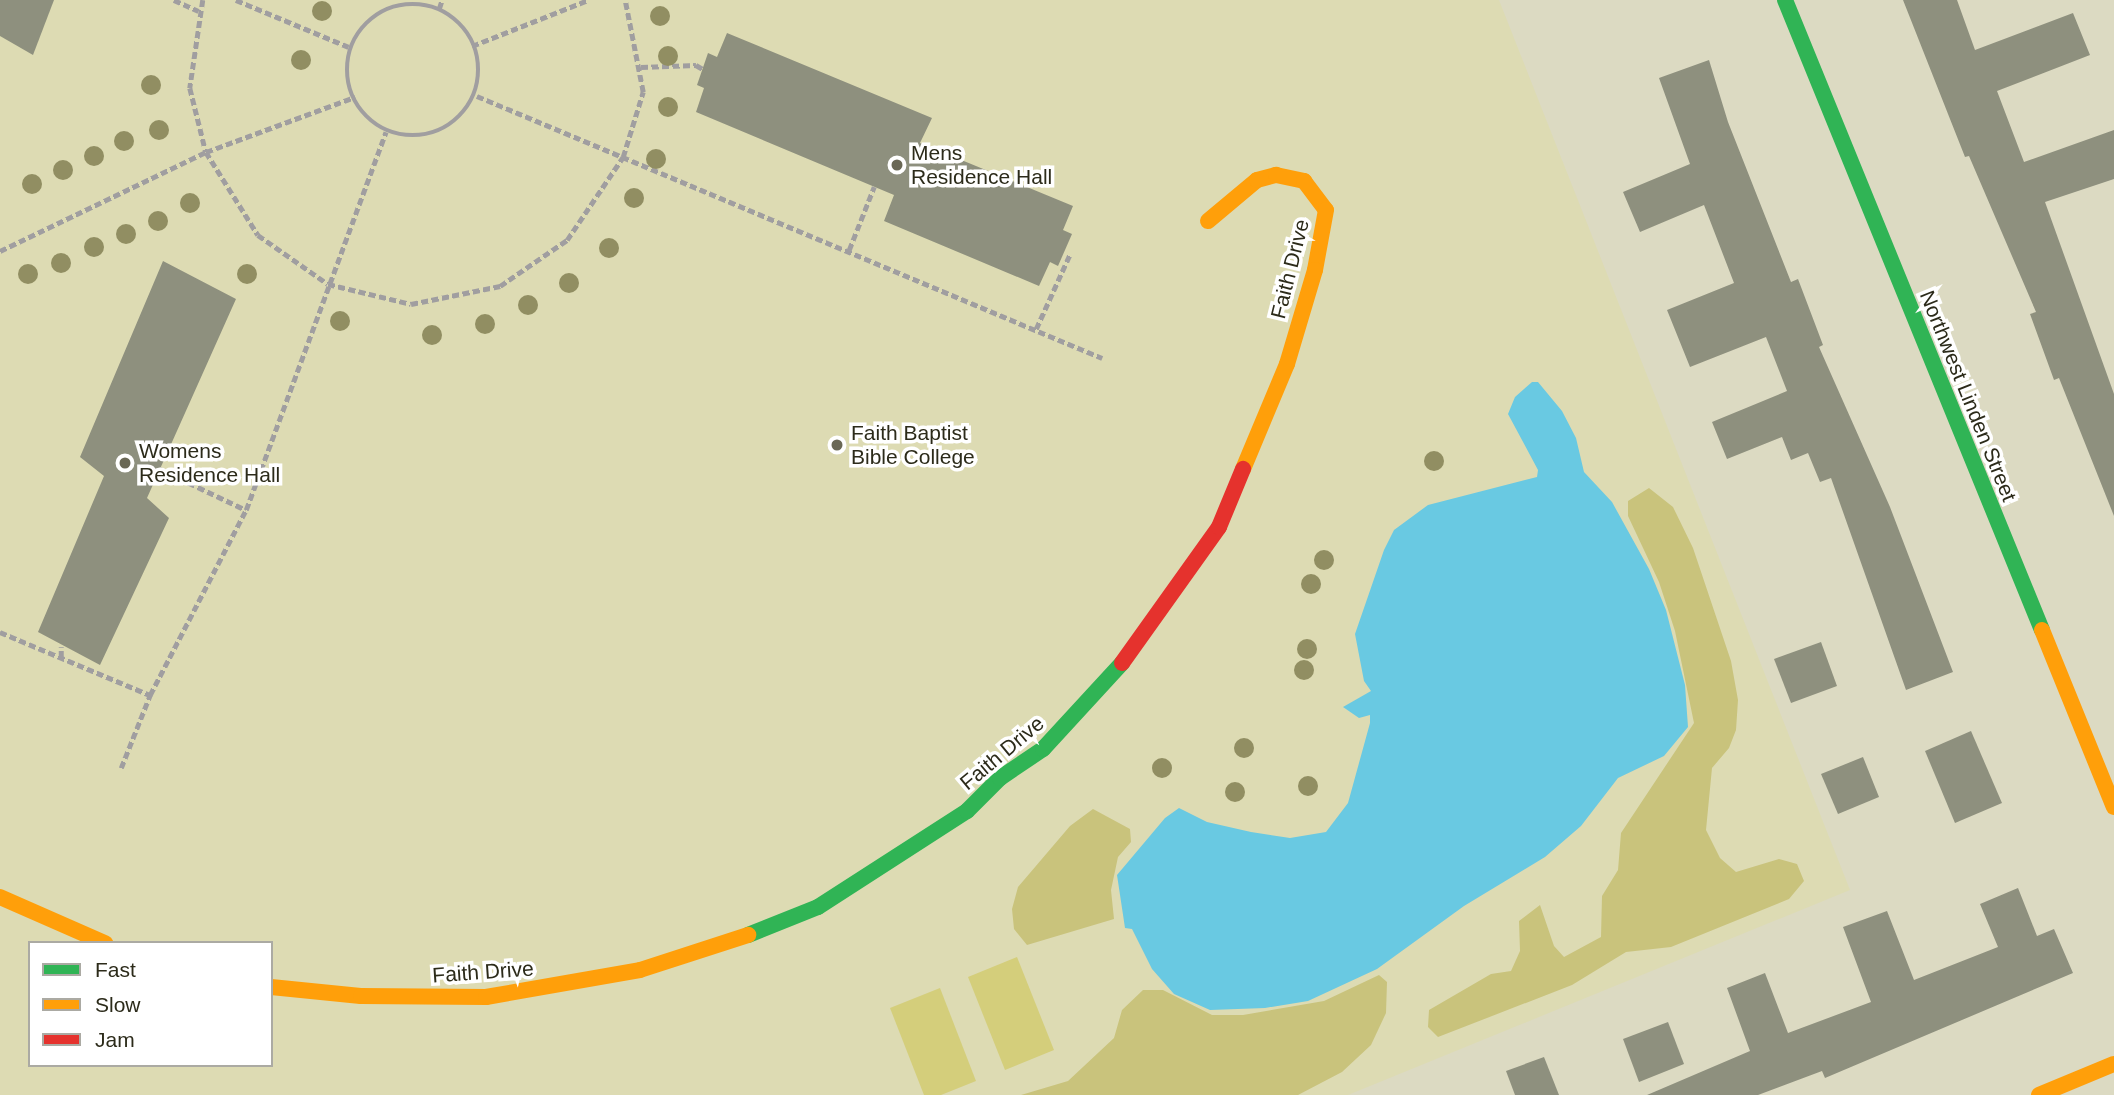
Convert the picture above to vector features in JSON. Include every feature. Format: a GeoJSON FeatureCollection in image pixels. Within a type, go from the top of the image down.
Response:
{"type":"FeatureCollection","features":[{"type":"Feature","properties":{"kind":"street","name":"Northwest Linden Street"},"geometry":{"type":"LineString","coordinates":[[1785,0],[2114,807]]}},
{"type":"Feature","properties":{"kind":"street","name":"Faith Drive"},"geometry":{"type":"LineString","coordinates":[[273,987],[361,996],[486,997],[640,970],[730,942],[818,907],[967,811],[1000,778],[1043,749],[1105,686],[1164,610],[1219,527],[1287,364],[1315,270],[1326,210],[1304,181],[1276,175],[1256,180],[1208,221]]}},
{"type":"Feature","properties":{"kind":"street"},"geometry":{"type":"LineString","coordinates":[[0,897],[100,941]]}},
{"type":"Feature","properties":{"kind":"street"},"geometry":{"type":"LineString","coordinates":[[2039,1095],[2114,1064]]}},
{"type":"Feature","properties":{"kind":"path"},"geometry":{"type":"LineString","coordinates":[[174,0],[199,11]]}},
{"type":"Feature","properties":{"kind":"path"},"geometry":{"type":"LineString","coordinates":[[203,0],[199,11],[190,88],[206,152],[258,235],[328,284],[411,304],[500,286],[567,240],[623,157],[643,92],[641,67],[625,0]]}},
{"type":"Feature","properties":{"kind":"path"},"geometry":{"type":"LineString","coordinates":[[236,0],[349,47]]}},
{"type":"Feature","properties":{"kind":"path"},"geometry":{"type":"LineString","coordinates":[[439,9],[442,0]]}},
{"type":"Feature","properties":{"kind":"path"},"geometry":{"type":"LineString","coordinates":[[472,46],[588,0]]}},
{"type":"Feature","properties":{"kind":"path"},"geometry":{"type":"LineString","coordinates":[[407,3],[439,9],[457,21],[472,46],[477,96],[460,118],[433,135],[386,132],[355,97],[346,73],[349,47],[362,25],[387,7],[407,3]]}},
{"type":"Feature","properties":{"kind":"path"},"geometry":{"type":"LineString","coordinates":[[641,67],[696,65],[703,69]]}},
{"type":"Feature","properties":{"kind":"path"},"geometry":{"type":"LineString","coordinates":[[477,96],[1102,358]]}},
{"type":"Feature","properties":{"kind":"path"},"geometry":{"type":"LineString","coordinates":[[0,251],[206,152],[355,97]]}},
{"type":"Feature","properties":{"kind":"path"},"geometry":{"type":"LineString","coordinates":[[121,768],[150,695],[246,510],[386,132]]}},
{"type":"Feature","properties":{"kind":"path"},"geometry":{"type":"LineString","coordinates":[[849,250],[874,187]]}},
{"type":"Feature","properties":{"kind":"path"},"geometry":{"type":"LineString","coordinates":[[1036,329],[1070,254]]}},
{"type":"Feature","properties":{"kind":"path"},"geometry":{"type":"LineString","coordinates":[[160,469],[246,510]]}},
{"type":"Feature","properties":{"kind":"path"},"geometry":{"type":"LineString","coordinates":[[0,632],[150,695]]}},
{"type":"Feature","properties":{"kind":"path"},"geometry":{"type":"LineString","coordinates":[[61,647],[61,658]]}},
{"type":"Feature","properties":{"kind":"shaded area","name":"Faith Baptist Bible College"},"geometry":{"type":"Polygon","coordinates":[[[0,0],[1499,0],[1850,890],[1348,1095],[0,1095],[0,0]]]}},
{"type":"Feature","properties":{"kind":"shaded area"},"geometry":{"type":"Polygon","coordinates":[[[1649,488],[1673,507],[1693,548],[1731,661],[1738,700],[1736,730],[1729,748],[1712,768],[1706,830],[1720,858],[1736,872],[1779,859],[1797,864],[1804,881],[1789,899],[1671,947],[1626,952],[1572,985],[1438,1037],[1428,1027],[1429,1010],[1491,974],[1511,971],[1520,951],[1519,921],[1540,905],[1554,946],[1564,957],[1601,937],[1602,896],[1618,870],[1621,833],[1694,723],[1675,631],[1659,582],[1628,516],[1628,501],[1649,488]]]}},
{"type":"Feature","properties":{"kind":"shaded area"},"geometry":{"type":"Polygon","coordinates":[[[1093,809],[1130,829],[1131,842],[1118,857],[1111,890],[1114,919],[1027,945],[1014,929],[1012,909],[1018,887],[1070,826],[1093,809]]]}},
{"type":"Feature","properties":{"kind":"shaded area"},"geometry":{"type":"Polygon","coordinates":[[[1017,957],[1054,1050],[1005,1070],[968,977],[1017,957]]]}},
{"type":"Feature","properties":{"kind":"shaded area"},"geometry":{"type":"Polygon","coordinates":[[[1379,975],[1387,982],[1386,1013],[1371,1045],[1342,1072],[1298,1095],[1021,1095],[1068,1081],[1114,1038],[1122,1010],[1143,990],[1163,990],[1212,1015],[1243,1015],[1324,1001],[1379,975]]]}},
{"type":"Feature","properties":{"kind":"shaded area"},"geometry":{"type":"Polygon","coordinates":[[[940,988],[976,1081],[941,1095],[924,1095],[890,1008],[940,988]]]}},
{"type":"Feature","properties":{"kind":"water"},"geometry":{"type":"Polygon","coordinates":[[[1532,382],[1538,382],[1562,411],[1576,438],[1584,472],[1612,502],[1649,569],[1666,610],[1685,685],[1688,727],[1664,756],[1618,778],[1581,826],[1545,857],[1464,906],[1377,969],[1308,1001],[1265,1008],[1210,1010],[1174,994],[1152,969],[1132,929],[1125,928],[1117,875],[1165,818],[1179,808],[1207,822],[1251,832],[1290,838],[1326,832],[1348,803],[1370,723],[1370,715],[1359,718],[1343,707],[1371,691],[1364,681],[1355,634],[1384,550],[1394,530],[1428,505],[1537,477],[1538,470],[1508,414],[1515,397],[1532,382]]]}},
{"type":"Feature","properties":{"kind":"building"},"geometry":{"type":"Polygon","coordinates":[[[0,0],[54,0],[33,55],[0,36],[0,0]]]}},
{"type":"Feature","properties":{"kind":"building"},"geometry":{"type":"Polygon","coordinates":[[[1903,0],[1957,0],[1975,50],[2073,13],[2090,55],[1997,91],[2024,162],[2114,130],[2114,179],[2045,202],[2114,394],[2114,516],[2059,378],[2054,380],[2030,314],[2036,312],[1969,156],[1965,157],[1903,0]]]}},
{"type":"Feature","properties":{"kind":"building","name":"Mens Residence Hall"},"geometry":{"type":"Polygon","coordinates":[[[727,33],[932,118],[920,143],[1073,206],[1063,230],[1072,234],[1058,266],[1050,262],[1039,286],[884,221],[894,195],[696,112],[704,88],[697,85],[708,53],[717,57],[727,33]]]}},
{"type":"Feature","properties":{"kind":"building"},"geometry":{"type":"Polygon","coordinates":[[[1709,60],[1728,122],[1791,282],[1798,279],[1823,345],[1819,347],[1890,507],[1953,672],[1906,690],[1831,478],[1820,482],[1808,453],[1791,460],[1782,437],[1727,459],[1712,422],[1787,391],[1766,337],[1690,367],[1667,310],[1734,283],[1704,205],[1640,232],[1623,192],[1690,164],[1659,78],[1709,60]]]}},
{"type":"Feature","properties":{"kind":"building","name":"Womens Residence Hall"},"geometry":{"type":"Polygon","coordinates":[[[163,261],[236,299],[147,498],[169,518],[100,665],[38,632],[104,476],[80,457],[163,261]]]}},
{"type":"Feature","properties":{"kind":"building"},"geometry":{"type":"Polygon","coordinates":[[[1821,642],[1837,686],[1791,703],[1774,659],[1821,642]]]}},
{"type":"Feature","properties":{"kind":"building"},"geometry":{"type":"Polygon","coordinates":[[[1971,731],[2002,803],[1955,823],[1925,751],[1971,731]]]}},
{"type":"Feature","properties":{"kind":"building"},"geometry":{"type":"Polygon","coordinates":[[[1863,757],[1879,797],[1838,814],[1821,774],[1863,757]]]}},
{"type":"Feature","properties":{"kind":"building"},"geometry":{"type":"Polygon","coordinates":[[[2018,888],[2037,936],[2054,929],[2073,973],[1825,1078],[1822,1071],[1758,1095],[1647,1095],[1750,1051],[1727,988],[1765,973],[1788,1033],[1871,1002],[1843,927],[1887,911],[1914,980],[1998,947],[1980,904],[2018,888]]]}},
{"type":"Feature","properties":{"kind":"building"},"geometry":{"type":"Polygon","coordinates":[[[1668,1022],[1684,1064],[1639,1082],[1623,1039],[1668,1022]]]}},
{"type":"Feature","properties":{"kind":"building"},"geometry":{"type":"Polygon","coordinates":[[[1544,1057],[1559,1095],[1515,1095],[1506,1071],[1544,1057]]]}},
{"type":"Feature","properties":{"kind":"traffic: fast"},"geometry":{"type":"LineString","coordinates":[[1785,0],[2042,630]]}},
{"type":"Feature","properties":{"kind":"traffic: fast"},"geometry":{"type":"LineString","coordinates":[[748,935],[818,907],[967,811],[1000,778],[1043,749],[1122,663]]}},
{"type":"Feature","properties":{"kind":"traffic: slow"},"geometry":{"type":"LineString","coordinates":[[1208,221],[1257,180],[1276,175],[1304,181],[1326,210],[1315,270],[1287,364],[1243,469]]}},
{"type":"Feature","properties":{"kind":"traffic: slow"},"geometry":{"type":"LineString","coordinates":[[2042,630],[2114,807]]}},
{"type":"Feature","properties":{"kind":"traffic: slow"},"geometry":{"type":"LineString","coordinates":[[0,897],[100,941]]}},
{"type":"Feature","properties":{"kind":"traffic: slow"},"geometry":{"type":"LineString","coordinates":[[273,987],[361,996],[486,997],[640,970],[748,935]]}},
{"type":"Feature","properties":{"kind":"traffic: slow"},"geometry":{"type":"LineString","coordinates":[[2039,1095],[2114,1064]]}},
{"type":"Feature","properties":{"kind":"traffic: jam"},"geometry":{"type":"LineString","coordinates":[[1122,663],[1219,527],[1243,469]]}},
{"type":"Feature","properties":{"kind":"place","name":"Mens Residence Hall"},"geometry":{"type":"Point","coordinates":[897,165]}},
{"type":"Feature","properties":{"kind":"place","name":"Faith Baptist Bible College"},"geometry":{"type":"Point","coordinates":[837,445]}},
{"type":"Feature","properties":{"kind":"place","name":"Womens Residence Hall"},"geometry":{"type":"Point","coordinates":[125,463]}}]}
